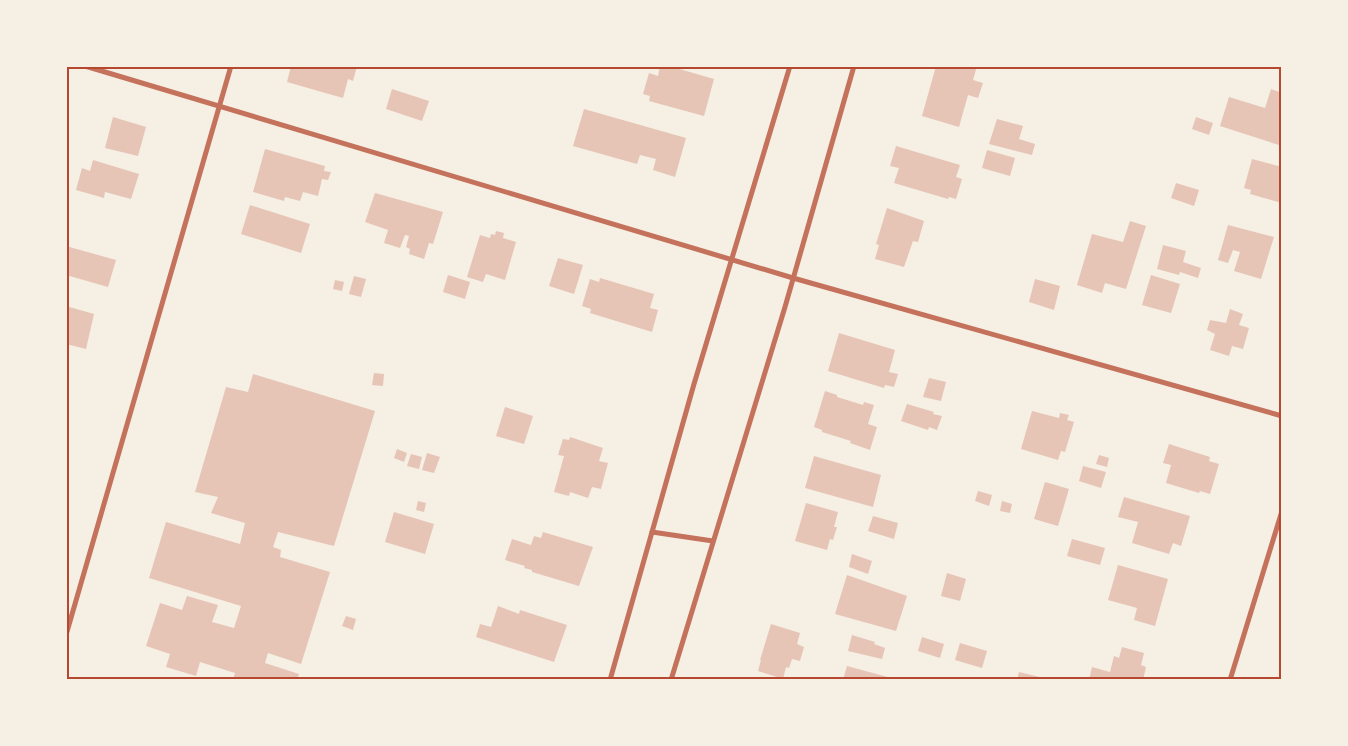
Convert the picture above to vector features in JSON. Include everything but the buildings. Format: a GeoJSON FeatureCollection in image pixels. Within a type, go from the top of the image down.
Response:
{"type":"FeatureCollection","features":[{"type":"Feature","properties":{"kind":"street"},"geometry":{"type":"LineString","coordinates":[[85,66],[793,278],[1282,416]]}},
{"type":"Feature","properties":{"kind":"street"},"geometry":{"type":"LineString","coordinates":[[66,635],[231,66]]}},
{"type":"Feature","properties":{"kind":"street"},"geometry":{"type":"LineString","coordinates":[[610,680],[790,66]]}},
{"type":"Feature","properties":{"kind":"street"},"geometry":{"type":"LineString","coordinates":[[671,680],[793,278],[854,66]]}},
{"type":"Feature","properties":{"kind":"street"},"geometry":{"type":"LineString","coordinates":[[1230,680],[1282,511]]}},
{"type":"Feature","properties":{"kind":"street"},"geometry":{"type":"LineString","coordinates":[[652,532],[713,541]]}}]}
